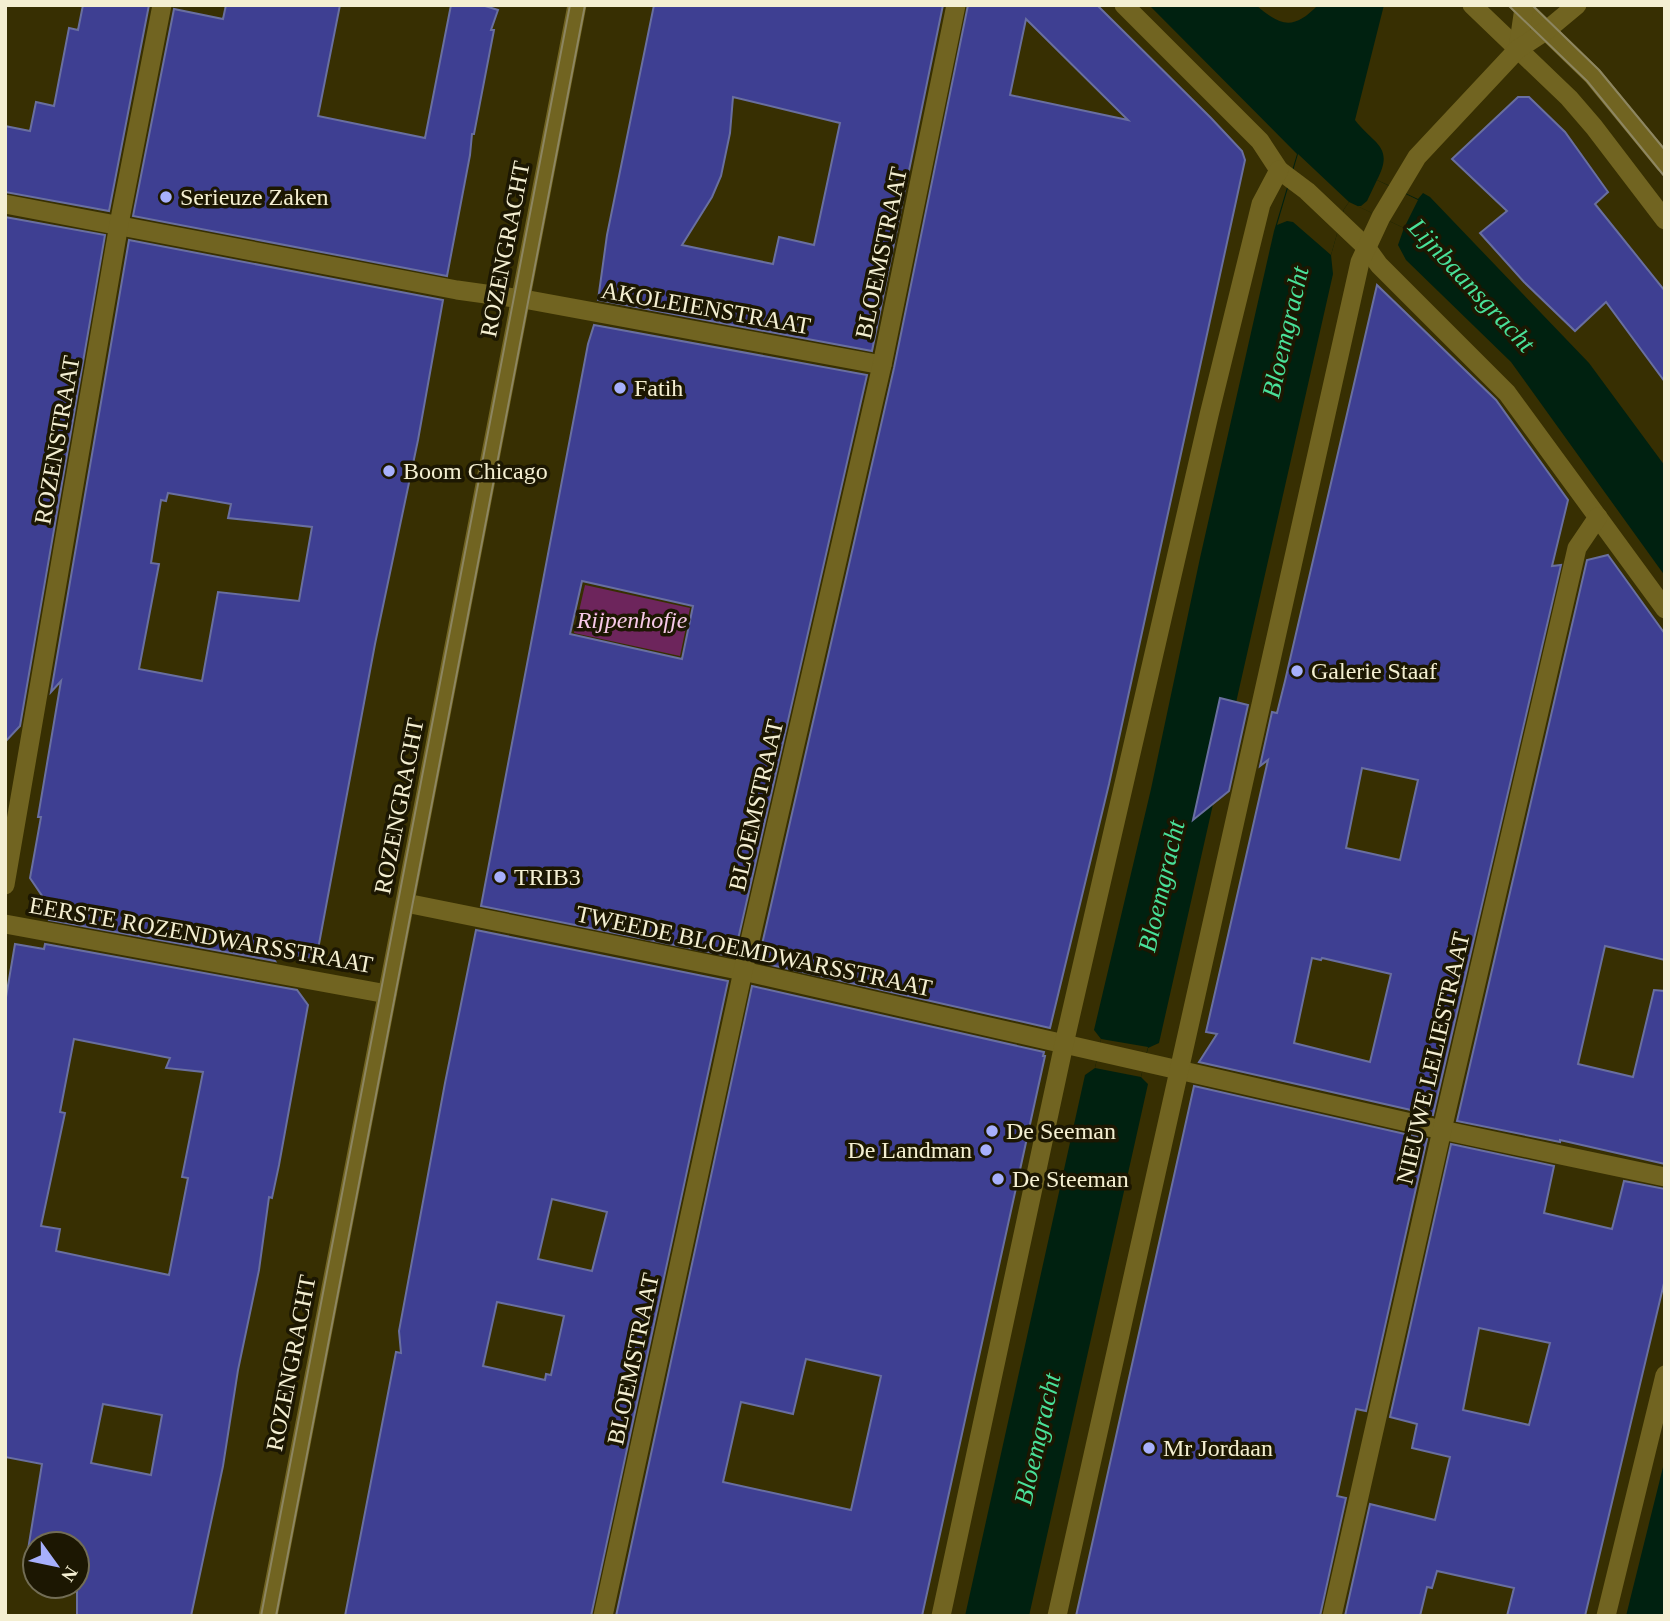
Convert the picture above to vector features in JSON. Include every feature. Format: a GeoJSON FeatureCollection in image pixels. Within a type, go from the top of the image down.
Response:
{"type":"FeatureCollection","features":[{"type":"Feature","properties":{"kind":"street","name":"ROZENSTRAAT"},"geometry":{"type":"LineString","coordinates":[[5,885],[119,224],[162,5]]}},
{"type":"Feature","properties":{"kind":"street","name":"ROZENGRACHT"},"geometry":{"type":"LineString","coordinates":[[268,1616],[577,5]]}},
{"type":"Feature","properties":{"kind":"street","name":"BLOEMSTRAAT"},"geometry":{"type":"LineString","coordinates":[[603,1616],[743,971],[883,365],[956,5]]}},
{"type":"Feature","properties":{"kind":"street"},"geometry":{"type":"LineString","coordinates":[[1124,5],[1260,141],[1285,175],[1307,191],[1366,247],[1379,265],[1507,394],[1665,609]]}},
{"type":"Feature","properties":{"kind":"street"},"geometry":{"type":"LineString","coordinates":[[1472,5],[1551,80],[1594,127],[1665,220]]}},
{"type":"Feature","properties":{"kind":"street"},"geometry":{"type":"LineString","coordinates":[[1056,1616],[1169,1068],[1352,290],[1366,247],[1396,189],[1417,157],[1518,49],[1547,30],[1577,5]]}},
{"type":"Feature","properties":{"kind":"street"},"geometry":{"type":"LineString","coordinates":[[1518,49],[1523,6]]}},
{"type":"Feature","properties":{"kind":"street"},"geometry":{"type":"LineString","coordinates":[[1523,6],[1612,97],[1665,164]]}},
{"type":"Feature","properties":{"kind":"street"},"geometry":{"type":"LineString","coordinates":[[941,1616],[1064,1044],[1209,415],[1261,204],[1285,175]]}},
{"type":"Feature","properties":{"kind":"street","name":"AKOLEIENSTRAAT"},"geometry":{"type":"LineString","coordinates":[[5,204],[457,290],[521,299],[883,365]]}},
{"type":"Feature","properties":{"kind":"street","name":"NIEUWE LELIESTRAAT"},"geometry":{"type":"LineString","coordinates":[[1332,1616],[1577,548],[1598,517]]}},
{"type":"Feature","properties":{"kind":"street","name":"TWEEDE BLOEMDWARSSTRAAT"},"geometry":{"type":"LineString","coordinates":[[406,903],[743,971],[1442,1130],[1665,1177]]}},
{"type":"Feature","properties":{"kind":"street","name":"EERSTE ROZENDWARSSTRAAT"},"geometry":{"type":"LineString","coordinates":[[5,924],[387,994]]}},
{"type":"Feature","properties":{"kind":"street"},"geometry":{"type":"LineString","coordinates":[[1606,1616],[1665,1375]]}},
{"type":"Feature","properties":{"kind":"green space","name":"Rijpenhofje"},"geometry":{"type":"Polygon","coordinates":[[[585,585],[690,608],[680,656],[574,633],[585,585]]]}},
{"type":"Feature","properties":{"kind":"water"},"geometry":{"type":"Polygon","coordinates":[[[1149,5],[1256,5],[1273,18],[1287,23],[1302,19],[1318,5],[1384,5],[1355,120],[1383,152],[1384,160],[1377,180],[1418,199],[1423,193],[1430,197],[1589,363],[1665,466],[1665,576],[1511,362],[1406,260],[1398,245],[1404,228],[1349,202],[1344,209],[1331,255],[1333,274],[1159,1043],[1148,1048],[1141,1077],[1148,1084],[1029,1616],[965,1616],[1085,1075],[1095,1068],[1101,1039],[1094,1030],[1151,789],[1274,231],[1297,154],[1149,5]]]}},
{"type":"Feature","properties":{"kind":"water"},"geometry":{"type":"Polygon","coordinates":[[[1665,1459],[1665,1616],[1626,1616],[1665,1459]]]}},
{"type":"Feature","properties":{"kind":"pier"},"geometry":{"type":"Polygon","coordinates":[[[1298,154],[1349,202],[1344,209],[1331,255],[1293,222],[1277,225],[1298,154]]]}},
{"type":"Feature","properties":{"kind":"pier"},"geometry":{"type":"Polygon","coordinates":[[[1377,180],[1418,200],[1404,228],[1357,206],[1367,201],[1377,180]]]}},
{"type":"Feature","properties":{"kind":"pier"},"geometry":{"type":"Polygon","coordinates":[[[1101,1039],[1148,1047],[1141,1077],[1095,1068],[1101,1039]]]}},
{"type":"Feature","properties":{"kind":"building"},"geometry":{"type":"Polygon","coordinates":[[[83,5],[149,5],[109,211],[5,192],[5,126],[30,131],[36,102],[54,106],[69,28],[78,30],[83,5]]]}},
{"type":"Feature","properties":{"kind":"building"},"geometry":{"type":"Polygon","coordinates":[[[226,5],[340,5],[318,116],[425,138],[451,5],[482,5],[498,10],[491,30],[494,30],[447,276],[133,216],[174,9],[223,19],[226,5]]]}},
{"type":"Feature","properties":{"kind":"building"},"geometry":{"type":"Polygon","coordinates":[[[654,5],[943,5],[872,351],[598,300],[607,235],[654,5]],[[733,97],[730,133],[721,176],[712,197],[682,245],[773,264],[779,237],[814,245],[840,123],[733,97]]]}},
{"type":"Feature","properties":{"kind":"building"},"geometry":{"type":"Polygon","coordinates":[[[968,5],[1097,5],[1211,118],[1242,151],[1245,160],[1109,784],[1050,1028],[758,962],[894,368],[968,5]],[[1026,19],[1010,95],[1128,120],[1026,19]]]}},
{"type":"Feature","properties":{"kind":"building"},"geometry":{"type":"Polygon","coordinates":[[[1518,97],[1529,97],[1565,132],[1608,192],[1595,204],[1665,291],[1665,382],[1606,302],[1575,331],[1524,282],[1480,233],[1507,211],[1452,159],[1518,97]]]}},
{"type":"Feature","properties":{"kind":"building"},"geometry":{"type":"Polygon","coordinates":[[[5,217],[105,235],[20,726],[5,742],[5,217]]]}},
{"type":"Feature","properties":{"kind":"building"},"geometry":{"type":"Polygon","coordinates":[[[129,240],[443,300],[316,960],[268,951],[275,961],[49,920],[51,909],[30,878],[61,681],[51,692],[129,240]],[[168,493],[166,501],[161,500],[151,563],[159,564],[139,669],[202,681],[218,592],[299,601],[312,527],[228,518],[231,504],[168,493]]]}},
{"type":"Feature","properties":{"kind":"building"},"geometry":{"type":"Polygon","coordinates":[[[1377,285],[1496,400],[1568,500],[1552,566],[1561,565],[1433,1115],[1199,1062],[1217,1034],[1206,1032],[1268,760],[1260,766],[1272,712],[1277,713],[1377,285]],[[1362,768],[1346,848],[1400,860],[1418,780],[1362,768]],[[1312,958],[1294,1043],[1370,1062],[1391,974],[1312,958]]]}},
{"type":"Feature","properties":{"kind":"building"},"geometry":{"type":"Polygon","coordinates":[[[594,325],[867,375],[734,957],[481,906],[588,344],[594,325]],[[582,581],[570,634],[682,659],[693,606],[582,581]]]}},
{"type":"Feature","properties":{"kind":"building"},"geometry":{"type":"Polygon","coordinates":[[[1608,555],[1665,634],[1665,960],[1605,946],[1578,1064],[1633,1077],[1654,990],[1665,991],[1665,1164],[1560,1140],[1457,1121],[1587,560],[1608,555]]]}},
{"type":"Feature","properties":{"kind":"building"},"geometry":{"type":"Polygon","coordinates":[[[1220,698],[1248,705],[1229,791],[1193,820],[1220,698]]]}},
{"type":"Feature","properties":{"kind":"building"},"geometry":{"type":"Polygon","coordinates":[[[476,930],[728,981],[591,1616],[345,1616],[396,1352],[401,1353],[399,1331],[476,930]],[[552,1199],[538,1259],[592,1271],[607,1212],[552,1199]],[[497,1302],[483,1366],[545,1380],[546,1374],[551,1375],[564,1316],[497,1302]]]}},
{"type":"Feature","properties":{"kind":"building"},"geometry":{"type":"Polygon","coordinates":[[[15,944],[44,949],[45,944],[297,990],[308,1005],[279,1165],[272,1198],[269,1197],[259,1270],[238,1370],[223,1466],[191,1616],[77,1616],[77,1600],[91,1600],[91,1530],[31,1530],[42,1464],[5,1457],[5,1003],[15,944]],[[74,1039],[60,1112],[65,1113],[41,1226],[60,1229],[56,1251],[169,1275],[188,1178],[182,1177],[203,1072],[166,1068],[170,1058],[74,1039]],[[103,1404],[91,1463],[151,1475],[162,1415],[103,1404]]]}},
{"type":"Feature","properties":{"kind":"building"},"geometry":{"type":"Polygon","coordinates":[[[752,986],[1044,1052],[922,1616],[616,1616],[752,986]],[[806,1359],[793,1414],[741,1402],[723,1482],[851,1510],[881,1376],[806,1359]]]}},
{"type":"Feature","properties":{"kind":"building"},"geometry":{"type":"Polygon","coordinates":[[[1194,1086],[1427,1139],[1366,1411],[1356,1409],[1337,1496],[1346,1498],[1320,1616],[1076,1616],[1194,1086]]]}},
{"type":"Feature","properties":{"kind":"building"},"geometry":{"type":"Polygon","coordinates":[[[1451,1144],[1554,1166],[1544,1213],[1612,1229],[1624,1181],[1665,1189],[1665,1279],[1585,1616],[1507,1616],[1514,1588],[1437,1571],[1432,1588],[1427,1587],[1420,1616],[1345,1616],[1370,1504],[1435,1520],[1450,1457],[1412,1448],[1417,1424],[1390,1417],[1451,1144]],[[1479,1328],[1463,1410],[1529,1425],[1550,1343],[1479,1328]]]}},
{"type":"Feature","properties":{"kind":"tram line"},"geometry":{"type":"LineString","coordinates":[[261,1616],[570,5]]}},
{"type":"Feature","properties":{"kind":"tram line"},"geometry":{"type":"LineString","coordinates":[[276,1616],[585,5]]}},
{"type":"Feature","properties":{"kind":"tram line"},"geometry":{"type":"LineString","coordinates":[[1508,5],[1587,81],[1665,177]]}},
{"type":"Feature","properties":{"kind":"tram line"},"geometry":{"type":"LineString","coordinates":[[1532,5],[1599,70],[1665,150]]}},
{"type":"Feature","properties":{"kind":"place","name":"Serieuze Zaken"},"geometry":{"type":"Point","coordinates":[166,197]}},
{"type":"Feature","properties":{"kind":"place","name":"Fatih"},"geometry":{"type":"Point","coordinates":[620,388]}},
{"type":"Feature","properties":{"kind":"place","name":"Boom Chicago"},"geometry":{"type":"Point","coordinates":[389,471]}},
{"type":"Feature","properties":{"kind":"place","name":"Galerie Staaf"},"geometry":{"type":"Point","coordinates":[1297,671]}},
{"type":"Feature","properties":{"kind":"place","name":"TRIB3"},"geometry":{"type":"Point","coordinates":[500,877]}},
{"type":"Feature","properties":{"kind":"place","name":"De Seeman"},"geometry":{"type":"Point","coordinates":[992,1131]}},
{"type":"Feature","properties":{"kind":"place","name":"De Landman"},"geometry":{"type":"Point","coordinates":[986,1150]}},
{"type":"Feature","properties":{"kind":"place","name":"De Steeman"},"geometry":{"type":"Point","coordinates":[998,1179]}},
{"type":"Feature","properties":{"kind":"place","name":"Mr Jordaan"},"geometry":{"type":"Point","coordinates":[1149,1448]}},
{"type":"Feature","properties":{"kind":"water label","name":"Lijnbaansgracht"},"geometry":{"type":"Point","coordinates":[1472,285]}},
{"type":"Feature","properties":{"kind":"water label","name":"Bloemgracht"},"geometry":{"type":"Point","coordinates":[1285,332]}},
{"type":"Feature","properties":{"kind":"water label","name":"Bloemgracht"},"geometry":{"type":"Point","coordinates":[1161,886]}},
{"type":"Feature","properties":{"kind":"water label","name":"Bloemgracht"},"geometry":{"type":"Point","coordinates":[1037,1439]}}]}
